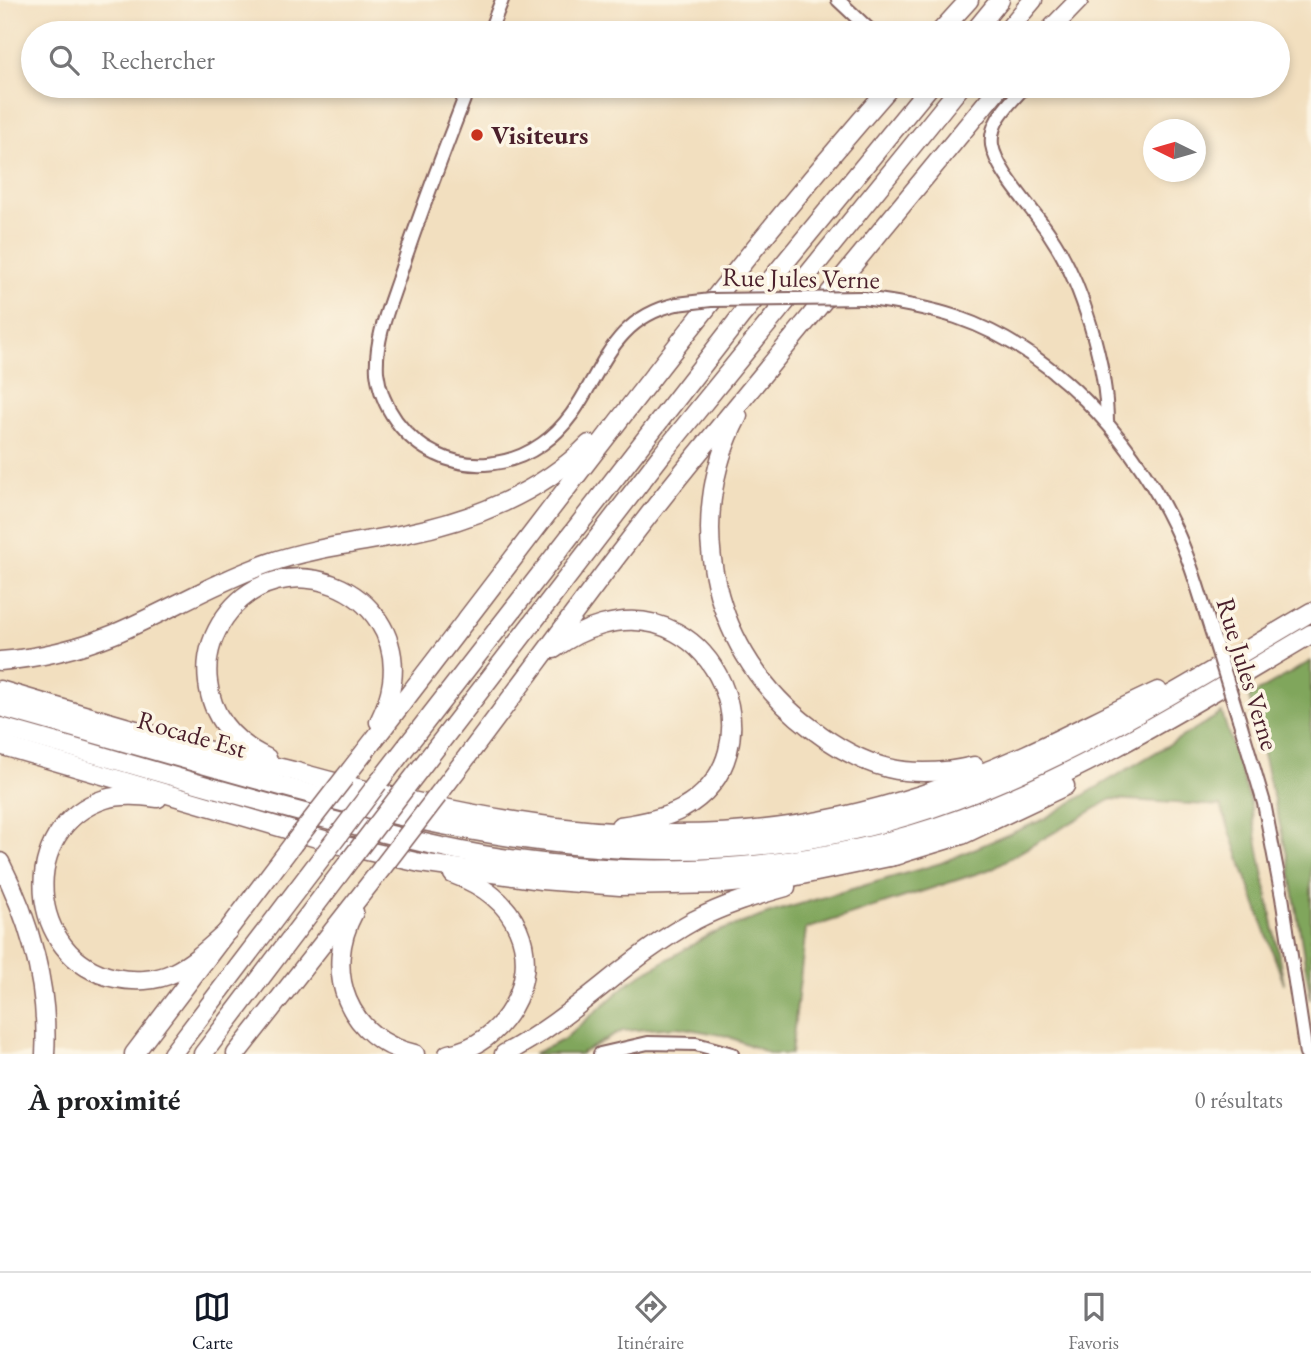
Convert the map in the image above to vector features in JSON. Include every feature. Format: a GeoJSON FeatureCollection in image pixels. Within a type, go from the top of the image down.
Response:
{"type":"FeatureCollection","features":[{"type":"Feature","properties":{"kind":"highway"},"geometry":{"type":"LineString","coordinates":[[950,21],[970,0]]}},
{"type":"Feature","properties":{"kind":"highway"},"geometry":{"type":"LineString","coordinates":[[983,21],[1000,0]]}},
{"type":"Feature","properties":{"kind":"highway"},"geometry":{"type":"LineString","coordinates":[[1015,21],[1032,0]]}},
{"type":"Feature","properties":{"kind":"highway"},"geometry":{"type":"LineString","coordinates":[[1054,21],[1069,0]]}},
{"type":"Feature","properties":{"kind":"highway"},"geometry":{"type":"LineString","coordinates":[[1057,21],[1079,0]]}},
{"type":"Feature","properties":{"kind":"highway"},"geometry":{"type":"LineString","coordinates":[[134,1054],[643,386],[774,223],[881,98]]}},
{"type":"Feature","properties":{"kind":"highway"},"geometry":{"type":"LineString","coordinates":[[172,1054],[378,783],[741,316],[920,98]]}},
{"type":"Feature","properties":{"kind":"highway"},"geometry":{"type":"LineString","coordinates":[[203,1054],[663,453],[951,98]]}},
{"type":"Feature","properties":{"kind":"highway"},"geometry":{"type":"LineString","coordinates":[[236,1054],[438,795],[695,457],[990,98]]}},
{"type":"Feature","properties":{"kind":"highway"},"geometry":{"type":"LineString","coordinates":[[0,661],[42,656],[97,641],[237,575],[270,563],[325,549],[430,529],[495,506],[535,485],[570,461],[586,448],[643,386]]}},
{"type":"Feature","properties":{"kind":"highway"},"geometry":{"type":"LineString","coordinates":[[755,386],[722,453],[711,497],[709,529],[713,576],[723,612],[757,675],[778,699],[817,733],[855,757],[882,767],[910,773],[934,773],[1025,755]]}},
{"type":"Feature","properties":{"kind":"highway"},"geometry":{"type":"LineString","coordinates":[[296,771],[256,753],[234,738],[215,710],[207,669],[209,649],[217,629],[236,603],[254,590],[286,579],[316,580],[344,589],[365,605],[385,634],[392,659],[392,685],[383,713],[359,759]]}},
{"type":"Feature","properties":{"kind":"highway"},"geometry":{"type":"LineString","coordinates":[[0,690],[236,758],[296,771],[382,796],[478,815],[569,828],[617,834],[680,835],[744,831],[812,822],[915,797],[1025,755],[1265,639],[1311,612]]}},
{"type":"Feature","properties":{"kind":"highway"},"geometry":{"type":"LineString","coordinates":[[537,666],[561,644],[586,630],[620,622],[646,622],[675,632],[696,646],[718,673],[728,699],[731,718],[727,751],[715,777],[692,802],[660,818],[636,824],[569,828]]}},
{"type":"Feature","properties":{"kind":"highway"},"geometry":{"type":"LineString","coordinates":[[504,1054],[560,1020],[631,963],[694,920],[738,901],[962,835],[1057,791],[1092,772],[1200,700],[1311,634]]}},
{"type":"Feature","properties":{"kind":"highway","name":"Rocade Est"},"geometry":{"type":"LineString","coordinates":[[0,706],[371,810],[473,832],[597,849],[710,849],[822,836],[866,827],[953,801],[1037,766],[1117,725],[1265,639]]}},
{"type":"Feature","properties":{"kind":"highway","name":"Rocade Est"},"geometry":{"type":"LineString","coordinates":[[0,727],[291,810],[469,852],[569,866],[626,870],[694,870],[785,862],[915,833],[990,807],[1084,764],[1200,700]]}},
{"type":"Feature","properties":{"kind":"highway"},"geometry":{"type":"LineString","coordinates":[[0,746],[341,845],[420,863],[561,882],[677,887],[792,877],[899,855]]}},
{"type":"Feature","properties":{"kind":"highway"},"geometry":{"type":"LineString","coordinates":[[204,807],[161,799],[120,796],[106,799],[83,810],[64,828],[48,854],[43,881],[46,913],[60,942],[83,965],[108,977],[132,981],[172,973],[199,955],[228,930]]}},
{"type":"Feature","properties":{"kind":"highway"},"geometry":{"type":"LineString","coordinates":[[0,862],[21,907],[35,955],[44,1009],[44,1054]]}},
{"type":"Feature","properties":{"kind":"highway"},"geometry":{"type":"LineString","coordinates":[[420,863],[469,881],[491,895],[514,922],[522,943],[524,966],[521,988],[505,1020],[477,1044],[448,1054]]}},
{"type":"Feature","properties":{"kind":"highway"},"geometry":{"type":"LineString","coordinates":[[370,883],[347,927],[340,949],[339,968],[343,991],[352,1009],[370,1031],[385,1043],[415,1054]]}},
{"type":"Feature","properties":{"kind":"street"},"geometry":{"type":"LineString","coordinates":[[494,21],[502,0]]}},
{"type":"Feature","properties":{"kind":"street"},"geometry":{"type":"LineString","coordinates":[[838,0],[860,21]]}},
{"type":"Feature","properties":{"kind":"street","name":"Rue Jules Verne"},"geometry":{"type":"LineString","coordinates":[[464,98],[416,224],[384,320],[378,349],[377,371],[382,393],[391,413],[412,439],[437,455],[471,464],[496,463],[530,452],[549,439],[567,420],[615,343],[630,326],[651,313],[677,304],[711,300],[863,298],[941,312],[991,332],[1042,364],[1107,423],[1144,474],[1173,525],[1188,560],[1240,719],[1264,803],[1306,1054]]}},
{"type":"Feature","properties":{"kind":"street"},"geometry":{"type":"LineString","coordinates":[[1016,98],[995,124],[992,135],[994,154],[1049,233],[1076,281],[1106,394],[1107,423]]}},
{"type":"Feature","properties":{"kind":"street"},"geometry":{"type":"LineString","coordinates":[[600,1054],[648,1043],[696,1044],[732,1054]]}},
{"type":"Feature","properties":{"kind":"green space"},"geometry":{"type":"Polygon","coordinates":[[[1311,661],[1311,1000],[1288,858],[1249,697],[1311,661]]]}},
{"type":"Feature","properties":{"kind":"green space"},"geometry":{"type":"Polygon","coordinates":[[[1222,713],[1250,802],[1284,984],[1221,806],[1112,799],[991,869],[806,929],[791,1054],[771,1054],[727,1036],[678,1027],[622,1031],[580,1054],[533,1054],[563,1040],[631,981],[711,934],[773,912],[941,863],[1042,820],[1222,713]]]}},
{"type":"Feature","properties":{"kind":"place","name":"Visiteurs"},"geometry":{"type":"Point","coordinates":[477,135]}}]}
